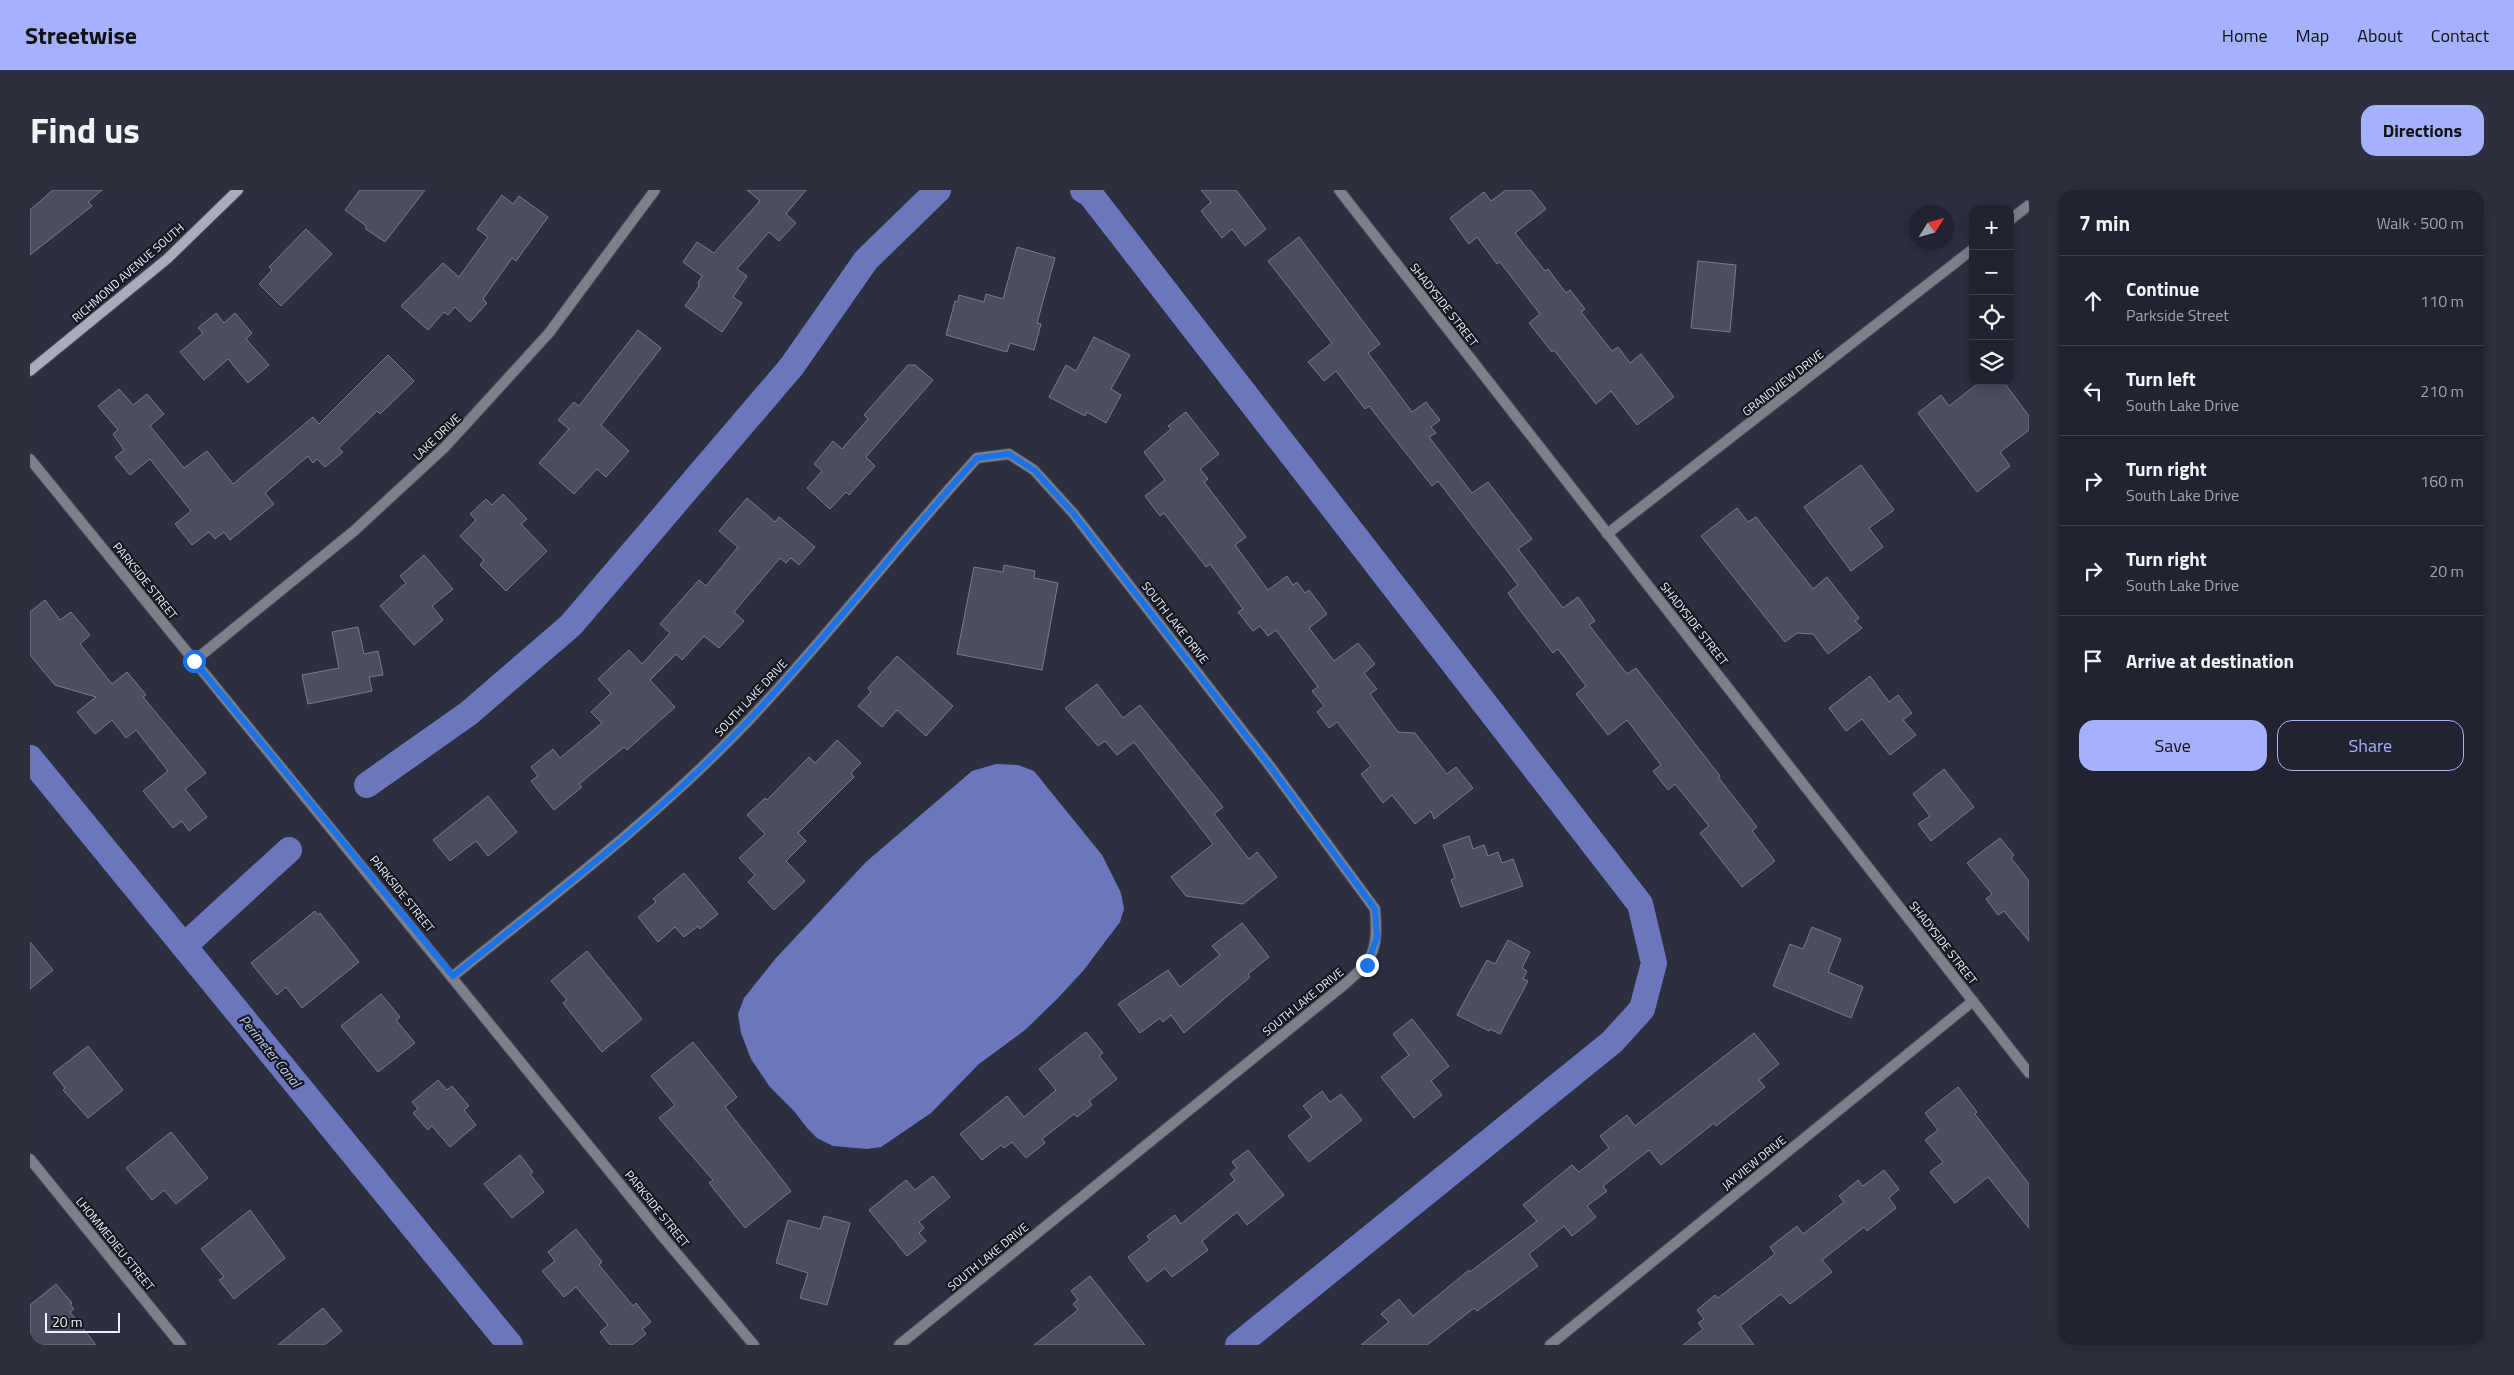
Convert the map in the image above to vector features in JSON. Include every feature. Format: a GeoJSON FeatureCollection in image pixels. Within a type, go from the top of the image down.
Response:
{"type":"FeatureCollection","features":[{"type":"Feature","properties":{"kind":"street","name":"RICHMOND AVENUE SOUTH"},"geometry":{"type":"LineString","coordinates":[[30,371],[167,259],[238,190]]}},
{"type":"Feature","properties":{"kind":"street","name":"LAKE DRIVE"},"geometry":{"type":"LineString","coordinates":[[194,661],[354,531],[451,441],[549,333],[655,190]]}},
{"type":"Feature","properties":{"kind":"street","name":"SHADYSIDE STREET"},"geometry":{"type":"LineString","coordinates":[[1339,190],[2029,1073]]}},
{"type":"Feature","properties":{"kind":"street"},"geometry":{"type":"LineString","coordinates":[[2014,217],[2029,205]]}},
{"type":"Feature","properties":{"kind":"street","name":"GRANDVIEW DRIVE"},"geometry":{"type":"LineString","coordinates":[[1607,534],[1969,253]]}},
{"type":"Feature","properties":{"kind":"street","name":"SOUTH LAKE DRIVE"},"geometry":{"type":"LineString","coordinates":[[453,976],[642,825],[749,721],[823,639],[917,524],[977,458],[1009,454],[1034,470],[1073,513],[1250,741],[1375,909],[1377,937],[1367,965],[1345,984],[899,1345]]}},
{"type":"Feature","properties":{"kind":"street","name":"PARKSIDE STREET"},"geometry":{"type":"LineString","coordinates":[[30,459],[453,976],[663,1237],[754,1345]]}},
{"type":"Feature","properties":{"kind":"street","name":"JAYVIEW DRIVE"},"geometry":{"type":"LineString","coordinates":[[1550,1345],[1973,1001]]}},
{"type":"Feature","properties":{"kind":"street","name":"LHOMMEDIEU STREET"},"geometry":{"type":"LineString","coordinates":[[30,1160],[181,1345]]}},
{"type":"Feature","properties":{"kind":"water"},"geometry":{"type":"Polygon","coordinates":[[[996,764],[1018,765],[1034,771],[1102,855],[1121,893],[1124,909],[1120,922],[1083,971],[1057,999],[1025,1030],[979,1064],[931,1113],[881,1147],[867,1149],[833,1146],[817,1138],[807,1128],[794,1111],[770,1087],[751,1059],[741,1033],[738,1014],[744,998],[776,958],[866,862],[972,771],[996,764]]]}},
{"type":"Feature","properties":{"kind":"building"},"geometry":{"type":"Polygon","coordinates":[[[53,190],[102,190],[88,202],[92,206],[30,255],[30,210],[53,190]]]}},
{"type":"Feature","properties":{"kind":"building"},"geometry":{"type":"Polygon","coordinates":[[[360,190],[425,190],[385,242],[366,229],[366,226],[345,210],[360,190]]]}},
{"type":"Feature","properties":{"kind":"building"},"geometry":{"type":"Polygon","coordinates":[[[747,190],[806,190],[786,214],[796,223],[779,241],[769,232],[737,269],[747,276],[733,297],[742,303],[722,332],[685,306],[699,286],[698,283],[702,276],[683,262],[697,242],[714,253],[760,201],[747,190]]]}},
{"type":"Feature","properties":{"kind":"building"},"geometry":{"type":"Polygon","coordinates":[[[1201,190],[1236,190],[1266,229],[1245,246],[1232,229],[1222,238],[1201,211],[1211,202],[1201,190]]]}},
{"type":"Feature","properties":{"kind":"building"},"geometry":{"type":"Polygon","coordinates":[[[1506,190],[1531,190],[1546,209],[1515,233],[1545,271],[1548,269],[1566,293],[1570,290],[1585,309],[1581,312],[1612,351],[1618,347],[1630,363],[1641,354],[1674,397],[1637,425],[1611,391],[1596,404],[1554,350],[1552,352],[1529,323],[1540,314],[1500,262],[1497,264],[1477,237],[1469,244],[1450,218],[1484,192],[1491,201],[1506,190]]]}},
{"type":"Feature","properties":{"kind":"building"},"geometry":{"type":"Polygon","coordinates":[[[502,195],[513,204],[519,196],[548,217],[516,261],[512,258],[483,299],[487,303],[470,322],[455,307],[448,315],[444,312],[428,330],[401,306],[443,263],[459,277],[488,237],[477,229],[502,195]]]}},
{"type":"Feature","properties":{"kind":"building"},"geometry":{"type":"Polygon","coordinates":[[[306,229],[332,254],[281,306],[259,284],[272,270],[269,267],[306,229]]]}},
{"type":"Feature","properties":{"kind":"building"},"geometry":{"type":"Polygon","coordinates":[[[1299,237],[1380,344],[1368,353],[1412,412],[1426,402],[1440,420],[1431,427],[1436,433],[1429,437],[1472,493],[1488,482],[1532,539],[1518,549],[1563,608],[1578,597],[1595,621],[1589,625],[1627,674],[1636,668],[1757,827],[1752,831],[1775,861],[1742,887],[1700,833],[1709,826],[1675,784],[1668,790],[1653,771],[1661,765],[1627,720],[1608,735],[1576,694],[1586,686],[1558,649],[1553,653],[1520,610],[1508,593],[1518,585],[1438,481],[1432,486],[1369,406],[1365,409],[1336,371],[1324,381],[1308,362],[1332,343],[1268,261],[1299,237]]]}},
{"type":"Feature","properties":{"kind":"building"},"geometry":{"type":"Polygon","coordinates":[[[1017,247],[1055,258],[1037,323],[1041,324],[1034,350],[1010,343],[1007,352],[946,335],[955,301],[958,302],[959,295],[984,302],[986,294],[1003,299],[1017,247]]]}},
{"type":"Feature","properties":{"kind":"building"},"geometry":{"type":"Polygon","coordinates":[[[1698,261],[1736,265],[1730,332],[1691,328],[1698,261]]]}},
{"type":"Feature","properties":{"kind":"building"},"geometry":{"type":"Polygon","coordinates":[[[216,313],[224,323],[235,313],[252,333],[246,339],[269,365],[248,383],[228,359],[204,380],[180,352],[203,333],[198,328],[216,313]]]}},
{"type":"Feature","properties":{"kind":"building"},"geometry":{"type":"Polygon","coordinates":[[[638,330],[661,348],[601,425],[629,451],[606,477],[597,469],[574,494],[539,463],[569,429],[558,420],[574,402],[579,406],[638,330]]]}},
{"type":"Feature","properties":{"kind":"building"},"geometry":{"type":"Polygon","coordinates":[[[1094,337],[1130,355],[1111,389],[1121,395],[1106,423],[1087,412],[1085,416],[1049,397],[1066,365],[1076,371],[1094,337]]]}},
{"type":"Feature","properties":{"kind":"building"},"geometry":{"type":"Polygon","coordinates":[[[388,355],[414,381],[380,414],[377,411],[339,448],[343,452],[325,467],[317,459],[313,463],[308,456],[265,493],[274,504],[230,540],[224,532],[215,539],[209,532],[192,545],[175,524],[191,511],[150,459],[130,475],[115,457],[124,450],[113,434],[118,430],[98,406],[119,389],[133,405],[147,394],[164,414],[150,426],[184,468],[207,451],[233,484],[313,417],[319,424],[388,355]]]}},
{"type":"Feature","properties":{"kind":"building"},"geometry":{"type":"Polygon","coordinates":[[[908,365],[915,365],[933,380],[866,457],[875,466],[849,495],[846,492],[830,509],[807,488],[822,471],[814,464],[833,441],[842,449],[868,419],[864,415],[908,365]]]}},
{"type":"Feature","properties":{"kind":"building"},"geometry":{"type":"Polygon","coordinates":[[[1976,385],[2006,385],[2029,416],[2029,430],[2000,452],[2010,466],[1977,492],[1918,413],[1941,395],[1949,406],[1976,385]]]}},
{"type":"Feature","properties":{"kind":"building"},"geometry":{"type":"Polygon","coordinates":[[[1186,412],[1219,454],[1200,469],[1208,479],[1204,482],[1246,537],[1235,545],[1268,590],[1287,576],[1293,585],[1297,582],[1305,593],[1309,590],[1327,614],[1309,628],[1334,661],[1358,643],[1375,664],[1364,673],[1377,689],[1370,694],[1398,732],[1415,733],[1447,774],[1456,767],[1473,788],[1434,819],[1431,811],[1415,824],[1392,795],[1383,803],[1361,774],[1371,766],[1337,722],[1329,728],[1317,712],[1324,706],[1312,691],[1318,687],[1276,630],[1268,636],[1260,626],[1253,631],[1238,612],[1243,609],[1210,564],[1206,567],[1164,513],[1160,516],[1145,496],[1165,480],[1144,452],[1171,429],[1168,426],[1186,412]]]}},
{"type":"Feature","properties":{"kind":"building"},"geometry":{"type":"Polygon","coordinates":[[[1861,465],[1894,510],[1869,528],[1883,547],[1851,571],[1804,507],[1861,465]]]}},
{"type":"Feature","properties":{"kind":"building"},"geometry":{"type":"Polygon","coordinates":[[[503,494],[527,519],[521,524],[547,551],[506,591],[480,565],[484,560],[460,536],[476,520],[470,514],[486,499],[492,505],[503,494]]]}},
{"type":"Feature","properties":{"kind":"building"},"geometry":{"type":"Polygon","coordinates":[[[747,498],[775,522],[779,517],[815,547],[799,565],[791,558],[786,563],[780,558],[734,612],[744,621],[719,648],[704,636],[682,660],[676,654],[650,680],[675,707],[627,750],[624,747],[579,784],[582,787],[554,810],[531,781],[538,776],[531,767],[553,749],[560,758],[602,723],[591,712],[611,693],[598,679],[629,650],[642,664],[670,633],[660,624],[699,580],[706,586],[738,547],[719,531],[747,498]]]}},
{"type":"Feature","properties":{"kind":"building"},"geometry":{"type":"Polygon","coordinates":[[[1737,508],[1748,522],[1756,517],[1813,589],[1827,577],[1859,618],[1855,621],[1862,628],[1828,654],[1813,634],[1797,633],[1785,642],[1701,536],[1737,508]]]}},
{"type":"Feature","properties":{"kind":"building"},"geometry":{"type":"Polygon","coordinates":[[[424,555],[453,589],[432,606],[443,620],[414,645],[380,606],[406,583],[400,576],[424,555]]]}},
{"type":"Feature","properties":{"kind":"building"},"geometry":{"type":"Polygon","coordinates":[[[1004,565],[1035,571],[1034,578],[1058,583],[1042,670],[957,654],[974,567],[1003,572],[1004,565]]]}},
{"type":"Feature","properties":{"kind":"building"},"geometry":{"type":"Polygon","coordinates":[[[45,600],[60,620],[71,612],[90,635],[80,644],[112,684],[127,672],[146,695],[143,697],[206,773],[185,789],[207,817],[189,831],[182,821],[173,828],[143,791],[168,771],[136,730],[126,738],[112,720],[95,734],[77,712],[96,697],[55,685],[30,655],[30,612],[45,600]]]}},
{"type":"Feature","properties":{"kind":"building"},"geometry":{"type":"Polygon","coordinates":[[[358,627],[364,654],[378,651],[383,675],[369,677],[372,691],[308,704],[302,675],[339,668],[332,632],[358,627]]]}},
{"type":"Feature","properties":{"kind":"building"},"geometry":{"type":"Polygon","coordinates":[[[897,656],[953,706],[926,736],[897,710],[882,727],[858,706],[871,692],[868,688],[897,656]]]}},
{"type":"Feature","properties":{"kind":"building"},"geometry":{"type":"Polygon","coordinates":[[[1870,676],[1889,702],[1898,695],[1912,713],[1903,720],[1916,735],[1890,755],[1862,719],[1846,731],[1829,708],[1870,676]]]}},
{"type":"Feature","properties":{"kind":"building"},"geometry":{"type":"Polygon","coordinates":[[[1097,684],[1123,718],[1140,705],[1223,807],[1214,814],[1249,859],[1257,852],[1277,877],[1243,904],[1186,896],[1171,877],[1213,844],[1134,742],[1117,755],[1105,741],[1098,746],[1065,708],[1097,684]]]}},
{"type":"Feature","properties":{"kind":"building"},"geometry":{"type":"Polygon","coordinates":[[[837,740],[861,763],[851,773],[854,777],[798,833],[806,841],[786,861],[805,881],[774,910],[748,882],[755,875],[739,858],[765,834],[747,815],[765,798],[767,800],[809,757],[815,763],[837,740]]]}},
{"type":"Feature","properties":{"kind":"building"},"geometry":{"type":"Polygon","coordinates":[[[1944,769],[1974,807],[1931,841],[1918,824],[1930,816],[1913,794],[1944,769]]]}},
{"type":"Feature","properties":{"kind":"building"},"geometry":{"type":"Polygon","coordinates":[[[488,796],[517,832],[488,856],[476,841],[450,861],[433,840],[488,796]]]}},
{"type":"Feature","properties":{"kind":"building"},"geometry":{"type":"Polygon","coordinates":[[[1469,836],[1473,849],[1484,845],[1488,856],[1498,852],[1502,863],[1513,859],[1523,886],[1461,907],[1451,880],[1455,878],[1443,845],[1469,836]]]}},
{"type":"Feature","properties":{"kind":"building"},"geometry":{"type":"Polygon","coordinates":[[[2000,838],[2014,855],[2011,858],[2029,881],[2029,941],[2004,911],[1998,915],[1986,899],[1992,894],[1967,863],[2000,838]]]}},
{"type":"Feature","properties":{"kind":"building"},"geometry":{"type":"Polygon","coordinates":[[[684,873],[718,914],[700,929],[698,926],[684,937],[675,927],[658,942],[638,917],[656,902],[653,899],[684,873]]]}},
{"type":"Feature","properties":{"kind":"building"},"geometry":{"type":"Polygon","coordinates":[[[315,911],[318,915],[320,913],[359,962],[302,1008],[286,987],[277,995],[251,963],[315,911]]]}},
{"type":"Feature","properties":{"kind":"building"},"geometry":{"type":"Polygon","coordinates":[[[1242,923],[1269,957],[1248,974],[1250,977],[1184,1033],[1171,1015],[1163,1022],[1160,1018],[1140,1033],[1118,1004],[1168,970],[1180,987],[1220,955],[1212,946],[1242,923]]]}},
{"type":"Feature","properties":{"kind":"building"},"geometry":{"type":"Polygon","coordinates":[[[1812,927],[1841,939],[1828,972],[1863,987],[1851,1018],[1773,986],[1790,944],[1803,949],[1812,927]]]}},
{"type":"Feature","properties":{"kind":"building"},"geometry":{"type":"Polygon","coordinates":[[[1508,940],[1530,952],[1522,968],[1527,971],[1523,979],[1528,981],[1500,1034],[1490,1029],[1489,1031],[1457,1015],[1487,960],[1495,964],[1508,940]]]}},
{"type":"Feature","properties":{"kind":"building"},"geometry":{"type":"Polygon","coordinates":[[[30,942],[53,970],[30,989],[30,942]]]}},
{"type":"Feature","properties":{"kind":"building"},"geometry":{"type":"Polygon","coordinates":[[[587,951],[642,1019],[602,1052],[563,1003],[567,1000],[551,981],[587,951]]]}},
{"type":"Feature","properties":{"kind":"building"},"geometry":{"type":"Polygon","coordinates":[[[381,994],[400,1017],[396,1020],[415,1043],[378,1072],[341,1026],[381,994]]]}},
{"type":"Feature","properties":{"kind":"building"},"geometry":{"type":"Polygon","coordinates":[[[1412,1019],[1449,1066],[1431,1081],[1442,1095],[1414,1118],[1381,1077],[1409,1055],[1393,1034],[1412,1019]]]}},
{"type":"Feature","properties":{"kind":"building"},"geometry":{"type":"Polygon","coordinates":[[[1086,1032],[1103,1053],[1099,1056],[1117,1079],[1089,1101],[1092,1105],[1077,1117],[1074,1114],[1042,1139],[1045,1143],[1026,1158],[1012,1142],[1004,1148],[1001,1145],[982,1160],[960,1134],[1007,1096],[1024,1117],[1056,1090],[1039,1069],[1086,1032]]]}},
{"type":"Feature","properties":{"kind":"building"},"geometry":{"type":"Polygon","coordinates":[[[1754,1033],[1779,1064],[1759,1080],[1765,1087],[1716,1126],[1714,1123],[1661,1165],[1649,1150],[1603,1186],[1607,1191],[1587,1206],[1596,1217],[1572,1236],[1564,1226],[1529,1254],[1538,1266],[1477,1311],[1474,1308],[1427,1345],[1361,1345],[1389,1322],[1381,1314],[1399,1299],[1413,1316],[1469,1270],[1470,1272],[1537,1221],[1523,1205],[1572,1165],[1579,1172],[1609,1148],[1600,1136],[1627,1115],[1635,1126],[1754,1033]]]}},
{"type":"Feature","properties":{"kind":"building"},"geometry":{"type":"Polygon","coordinates":[[[693,1042],[737,1097],[725,1107],[791,1191],[745,1228],[709,1183],[713,1180],[659,1118],[675,1105],[651,1076],[693,1042]]]}},
{"type":"Feature","properties":{"kind":"building"},"geometry":{"type":"Polygon","coordinates":[[[88,1046],[123,1090],[88,1118],[63,1090],[65,1088],[53,1073],[88,1046]]]}},
{"type":"Feature","properties":{"kind":"building"},"geometry":{"type":"Polygon","coordinates":[[[438,1080],[447,1090],[452,1086],[469,1106],[464,1110],[476,1125],[450,1147],[432,1126],[428,1130],[413,1113],[418,1109],[412,1102],[438,1080]]]}},
{"type":"Feature","properties":{"kind":"building"},"geometry":{"type":"Polygon","coordinates":[[[1958,1087],[1977,1112],[1975,1114],[2029,1184],[2029,1228],[1988,1177],[1955,1203],[1930,1172],[1943,1162],[1925,1140],[1938,1130],[1925,1113],[1958,1087]]]}},
{"type":"Feature","properties":{"kind":"building"},"geometry":{"type":"Polygon","coordinates":[[[1322,1091],[1330,1102],[1341,1094],[1362,1120],[1309,1162],[1288,1136],[1312,1117],[1303,1106],[1322,1091]]]}},
{"type":"Feature","properties":{"kind":"building"},"geometry":{"type":"Polygon","coordinates":[[[171,1132],[208,1178],[176,1204],[164,1190],[152,1200],[126,1168],[171,1132]]]}},
{"type":"Feature","properties":{"kind":"building"},"geometry":{"type":"Polygon","coordinates":[[[1248,1150],[1284,1195],[1247,1225],[1237,1212],[1202,1241],[1208,1250],[1172,1277],[1165,1268],[1147,1282],[1128,1257],[1150,1240],[1147,1236],[1175,1215],[1181,1224],[1235,1180],[1230,1174],[1237,1168],[1232,1162],[1248,1150]]]}},
{"type":"Feature","properties":{"kind":"building"},"geometry":{"type":"Polygon","coordinates":[[[520,1155],[533,1172],[530,1174],[544,1192],[512,1218],[484,1184],[520,1155]]]}},
{"type":"Feature","properties":{"kind":"building"},"geometry":{"type":"Polygon","coordinates":[[[1884,1170],[1899,1189],[1889,1198],[1896,1208],[1867,1231],[1864,1227],[1822,1260],[1832,1272],[1790,1304],[1781,1294],[1740,1326],[1754,1345],[1683,1345],[1703,1329],[1698,1323],[1704,1319],[1697,1310],[1715,1295],[1718,1298],[1775,1254],[1770,1247],[1797,1226],[1803,1234],[1844,1202],[1839,1196],[1858,1180],[1863,1186],[1884,1170]]]}},
{"type":"Feature","properties":{"kind":"building"},"geometry":{"type":"Polygon","coordinates":[[[933,1176],[950,1197],[919,1222],[924,1228],[919,1233],[926,1241],[907,1256],[869,1210],[906,1180],[915,1190],[933,1176]]]}},
{"type":"Feature","properties":{"kind":"building"},"geometry":{"type":"Polygon","coordinates":[[[250,1210],[285,1258],[234,1299],[219,1280],[224,1277],[201,1249],[250,1210]]]}},
{"type":"Feature","properties":{"kind":"building"},"geometry":{"type":"Polygon","coordinates":[[[824,1216],[850,1223],[827,1305],[800,1298],[808,1273],[776,1263],[788,1220],[820,1229],[824,1216]]]}},
{"type":"Feature","properties":{"kind":"building"},"geometry":{"type":"Polygon","coordinates":[[[576,1229],[602,1262],[599,1265],[633,1306],[636,1303],[651,1322],[642,1329],[646,1334],[632,1345],[610,1345],[600,1332],[608,1325],[576,1287],[564,1297],[542,1271],[555,1261],[548,1252],[576,1229]]]}},
{"type":"Feature","properties":{"kind":"building"},"geometry":{"type":"Polygon","coordinates":[[[1090,1276],[1145,1345],[1034,1345],[1078,1310],[1073,1304],[1078,1300],[1071,1291],[1090,1276]]]}},
{"type":"Feature","properties":{"kind":"building"},"geometry":{"type":"Polygon","coordinates":[[[56,1284],[72,1303],[70,1304],[74,1309],[70,1312],[96,1345],[30,1345],[30,1305],[56,1284]]]}},
{"type":"Feature","properties":{"kind":"building"},"geometry":{"type":"Polygon","coordinates":[[[323,1308],[342,1331],[324,1345],[278,1345],[323,1308]]]}},
{"type":"Feature","properties":{"kind":"waterway"},"geometry":{"type":"LineString","coordinates":[[367,785],[469,713],[571,625],[792,366],[866,260],[938,190]]}},
{"type":"Feature","properties":{"kind":"waterway"},"geometry":{"type":"LineString","coordinates":[[1083,190],[1090,194],[1640,904],[1654,963],[1642,1009],[1612,1042],[1238,1345]]}},
{"type":"Feature","properties":{"kind":"waterway","name":"Perimeter Canal"},"geometry":{"type":"LineString","coordinates":[[30,758],[510,1345]]}},
{"type":"Feature","properties":{"kind":"waterway"},"geometry":{"type":"LineString","coordinates":[[184,946],[289,850]]}},
{"type":"Feature","properties":{"kind":"route"},"geometry":{"type":"LineString","coordinates":[[194,661],[453,976],[642,825],[749,721],[823,639],[917,524],[977,458],[1009,454],[1034,470],[1073,513],[1269,765],[1375,909],[1377,937],[1367,965]]}}]}
